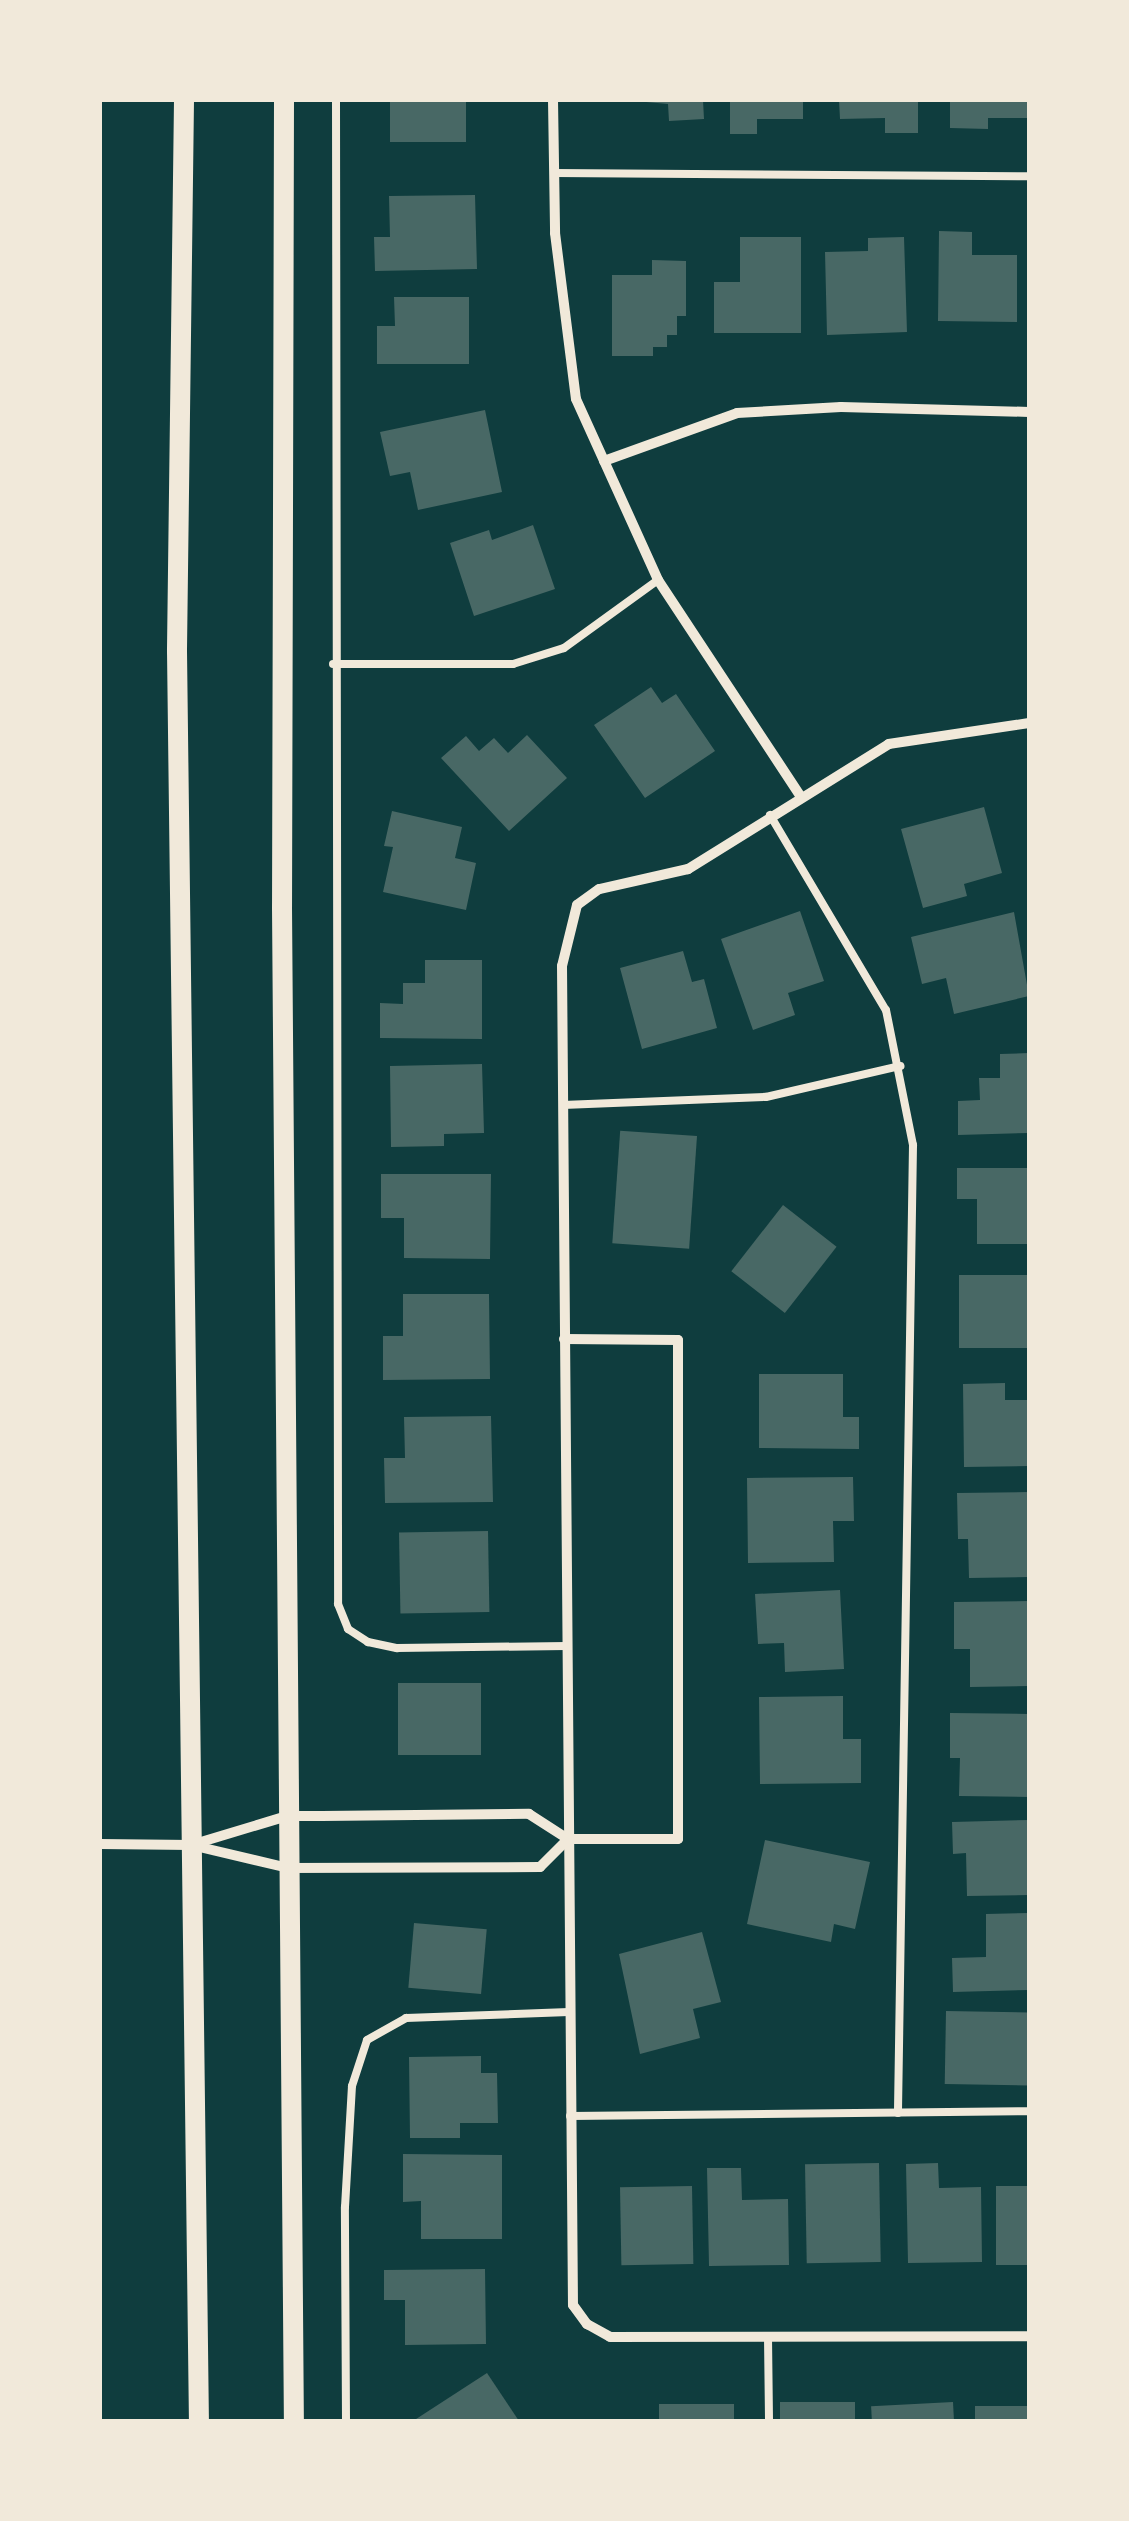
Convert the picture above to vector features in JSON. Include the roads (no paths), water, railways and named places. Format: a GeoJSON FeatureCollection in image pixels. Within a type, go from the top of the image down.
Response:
{"type":"FeatureCollection","features":[{"type":"Feature","properties":{"kind":"main road"},"geometry":{"type":"LineString","coordinates":[[184,100],[177,651],[199,2421]]}},
{"type":"Feature","properties":{"kind":"main road"},"geometry":{"type":"LineString","coordinates":[[284,100],[287,1816],[294,2421]]}},
{"type":"Feature","properties":{"kind":"street"},"geometry":{"type":"LineString","coordinates":[[553,100],[554,173],[576,399],[658,580],[800,795]]}},
{"type":"Feature","properties":{"kind":"street"},"geometry":{"type":"LineString","coordinates":[[604,462],[737,412],[841,407],[1029,412]]}},
{"type":"Feature","properties":{"kind":"street"},"geometry":{"type":"LineString","coordinates":[[1029,724],[889,744],[800,795],[688,869],[598,889],[577,905],[562,966],[573,2305],[587,2324],[610,2337],[1029,2336]]}},
{"type":"Feature","properties":{"kind":"street"},"geometry":{"type":"LineString","coordinates":[[190,1844],[287,1816],[529,1814],[568,1839],[678,1839],[678,1340],[564,1340]]}},
{"type":"Feature","properties":{"kind":"street"},"geometry":{"type":"LineString","coordinates":[[100,1844],[190,1844],[288,1868],[540,1866],[568,1839]]}},
{"type":"Feature","properties":{"kind":"lane"},"geometry":{"type":"LineString","coordinates":[[336,100],[332,664],[338,1604],[348,1629],[368,1642],[397,1648],[567,1646]]}},
{"type":"Feature","properties":{"kind":"lane"},"geometry":{"type":"LineString","coordinates":[[554,173],[1029,176]]}},
{"type":"Feature","properties":{"kind":"lane"},"geometry":{"type":"LineString","coordinates":[[332,664],[513,664],[564,648],[658,580]]}},
{"type":"Feature","properties":{"kind":"lane"},"geometry":{"type":"LineString","coordinates":[[770,815],[886,1010],[913,1144],[898,2113]]}},
{"type":"Feature","properties":{"kind":"lane"},"geometry":{"type":"LineString","coordinates":[[563,1104],[766,1098],[900,1066]]}},
{"type":"Feature","properties":{"kind":"lane"},"geometry":{"type":"LineString","coordinates":[[346,2421],[348,2138],[352,2086],[367,2040],[406,2018],[569,2012]]}},
{"type":"Feature","properties":{"kind":"lane"},"geometry":{"type":"LineString","coordinates":[[570,2116],[1029,2111]]}},
{"type":"Feature","properties":{"kind":"lane"},"geometry":{"type":"LineString","coordinates":[[768,2336],[769,2421]]}}]}
